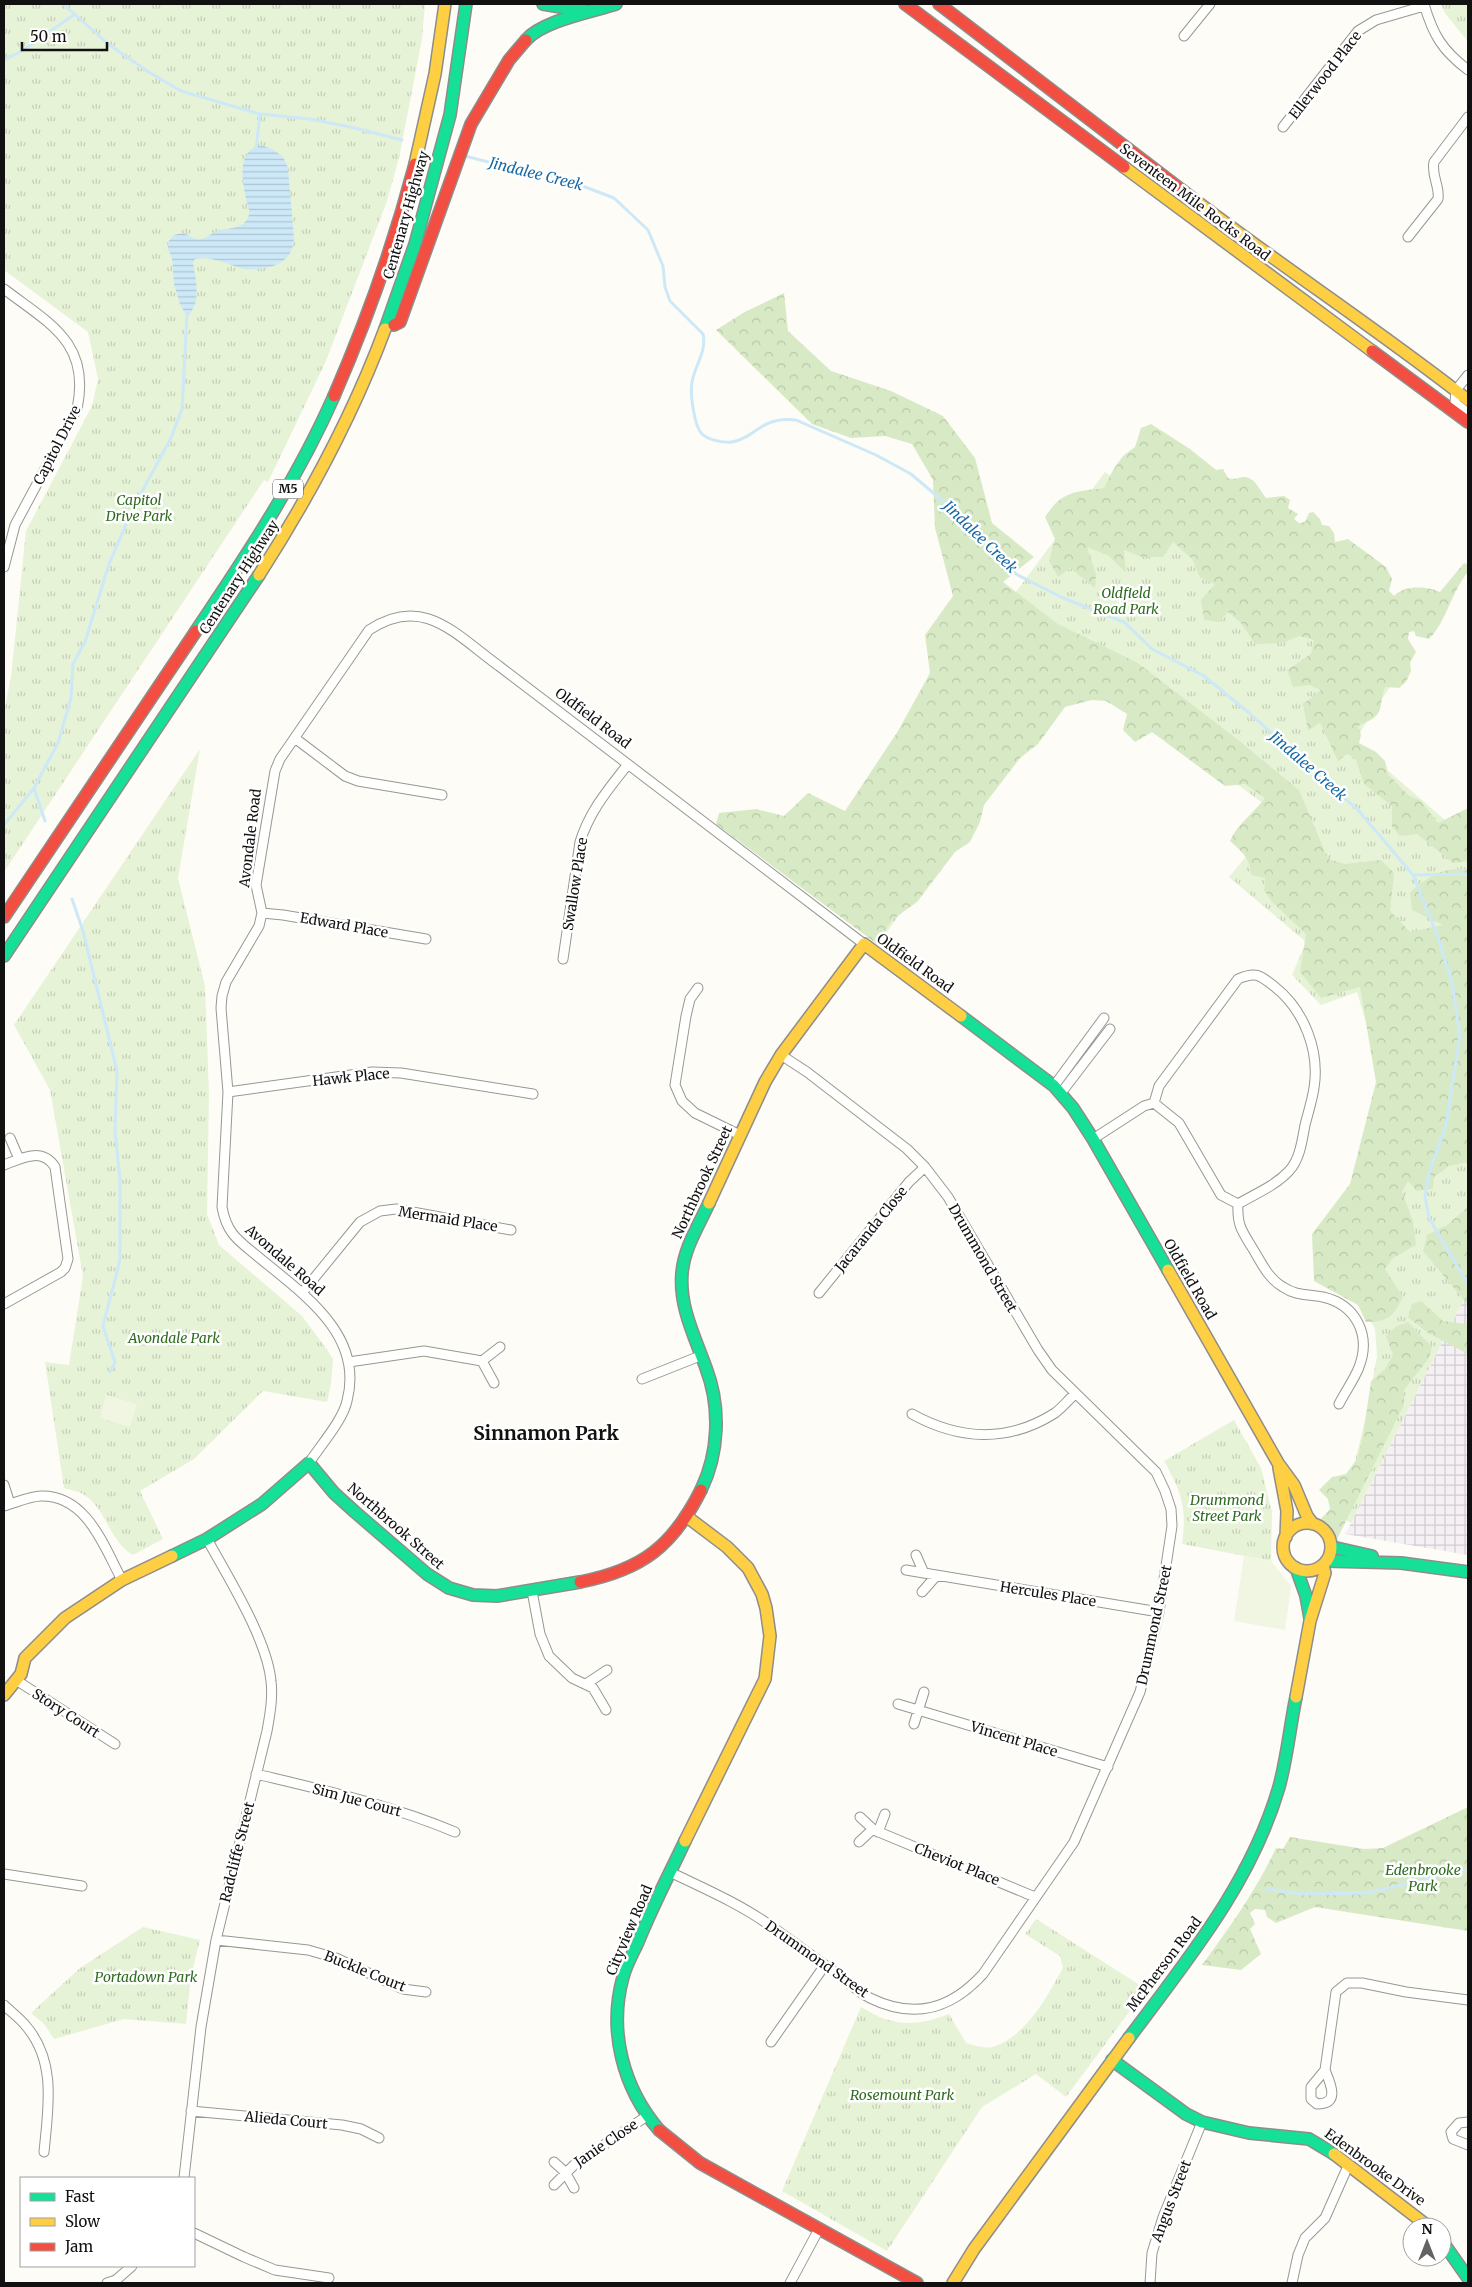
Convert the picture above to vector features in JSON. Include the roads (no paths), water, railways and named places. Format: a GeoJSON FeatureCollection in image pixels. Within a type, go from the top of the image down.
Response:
{"type":"FeatureCollection","features":[{"type":"Feature","properties":{"kind":"main road","name":"Centenary Highway"},"geometry":{"type":"LineString","coordinates":[[4,917],[261,534],[287,491],[330,408],[364,330],[401,220],[432,94],[445,4]]}},
{"type":"Feature","properties":{"kind":"main road","name":"Centenary Highway"},"geometry":{"type":"LineString","coordinates":[[4,956],[235,613],[294,520],[362,388],[385,330],[415,244],[450,115],[466,4]]}},
{"type":"Feature","properties":{"kind":"main road"},"geometry":{"type":"LineString","coordinates":[[543,4],[594,12]]}},
{"type":"Feature","properties":{"kind":"main road"},"geometry":{"type":"LineString","coordinates":[[385,330],[400,322],[471,124],[497,77],[519,46],[531,34],[555,22],[616,4]]}},
{"type":"Feature","properties":{"kind":"main road","name":"Seventeen Mile Rocks Road"},"geometry":{"type":"LineString","coordinates":[[905,4],[1452,406],[1468,422]]}},
{"type":"Feature","properties":{"kind":"main road","name":"Seventeen Mile Rocks Road"},"geometry":{"type":"LineString","coordinates":[[939,4],[1192,198],[1302,280],[1403,349],[1468,399]]}},
{"type":"Feature","properties":{"kind":"main road","name":"Northbrook Street"},"geometry":{"type":"LineString","coordinates":[[309,1463],[338,1496],[432,1578],[460,1592],[484,1597],[504,1596],[604,1577],[640,1562],[657,1548],[686,1516],[705,1483],[712,1459],[716,1432],[715,1403],[710,1381],[690,1330],[683,1305],[682,1277],[687,1251],[765,1082],[780,1055],[864,944]]}},
{"type":"Feature","properties":{"kind":"main road","name":"Oldfield Road"},"geometry":{"type":"LineString","coordinates":[[864,944],[1020,1059],[1057,1090],[1073,1108],[1093,1139],[1278,1463],[1294,1485],[1307,1516],[1313,1524]]}},
{"type":"Feature","properties":{"kind":"main road","name":"Avondale Road"},"geometry":{"type":"LineString","coordinates":[[4,1695],[16,1680],[26,1658],[48,1633],[65,1618],[122,1580],[207,1539],[262,1504],[309,1463]]}},
{"type":"Feature","properties":{"kind":"main road","name":"Oldfield Road"},"geometry":{"type":"LineString","coordinates":[[1278,1463],[1287,1511],[1286,1537]]}},
{"type":"Feature","properties":{"kind":"main road","name":"Cityview Road"},"geometry":{"type":"LineString","coordinates":[[686,1516],[748,1568],[762,1597],[767,1614],[771,1651],[765,1679],[670,1872],[623,1976],[618,2004],[617,2031],[622,2059],[632,2089],[647,2116],[679,2148],[700,2163],[917,2283]]}},
{"type":"Feature","properties":{"kind":"main road"},"geometry":{"type":"LineString","coordinates":[[1313,1524],[1326,1532],[1332,1547],[1325,1563],[1325,1573],[1310,1621],[1306,1596],[1296,1568],[1286,1558],[1284,1551],[1286,1537],[1297,1526],[1313,1524]]}},
{"type":"Feature","properties":{"kind":"main road"},"geometry":{"type":"LineString","coordinates":[[1332,1547],[1401,1563],[1468,1572]]}},
{"type":"Feature","properties":{"kind":"main road"},"geometry":{"type":"LineString","coordinates":[[1296,1568],[1310,1571],[1325,1563],[1401,1563]]}},
{"type":"Feature","properties":{"kind":"main road","name":"McPherson Road"},"geometry":{"type":"LineString","coordinates":[[952,2283],[974,2249],[1217,1919],[1240,1883],[1257,1847],[1279,1786],[1310,1621]]}},
{"type":"Feature","properties":{"kind":"main road","name":"Edenbrooke Drive"},"geometry":{"type":"LineString","coordinates":[[1112,2060],[1180,2110],[1202,2122],[1249,2133],[1309,2139],[1337,2155],[1348,2166],[1370,2180],[1416,2217]]}},
{"type":"Feature","properties":{"kind":"main road"},"geometry":{"type":"LineString","coordinates":[[1452,2255],[1468,2278]]}},
{"type":"Feature","properties":{"kind":"street"},"geometry":{"type":"LineString","coordinates":[[1184,36],[1210,4]]}},
{"type":"Feature","properties":{"kind":"street"},"geometry":{"type":"LineString","coordinates":[[1424,5],[1428,21],[1444,50],[1468,70]]}},
{"type":"Feature","properties":{"kind":"street","name":"Ellerwood Place"},"geometry":{"type":"LineString","coordinates":[[1283,127],[1358,31],[1376,20],[1424,5]]}},
{"type":"Feature","properties":{"kind":"street"},"geometry":{"type":"LineString","coordinates":[[1408,238],[1438,199],[1439,192],[1432,171],[1434,162],[1468,117]]}},
{"type":"Feature","properties":{"kind":"street","name":"Capitol Drive"},"geometry":{"type":"LineString","coordinates":[[4,289],[63,337],[73,350],[79,364],[82,390],[77,409],[15,525],[4,567]]}},
{"type":"Feature","properties":{"kind":"street"},"geometry":{"type":"LineString","coordinates":[[1452,406],[1456,390],[1468,376]]}},
{"type":"Feature","properties":{"kind":"street"},"geometry":{"type":"LineString","coordinates":[[1452,406],[1468,399]]}},
{"type":"Feature","properties":{"kind":"street"},"geometry":{"type":"LineString","coordinates":[[1452,406],[1468,413]]}},
{"type":"Feature","properties":{"kind":"street","name":"Avondale Road"},"geometry":{"type":"LineString","coordinates":[[309,1463],[347,1402],[349,1362],[342,1342],[331,1323],[302,1293],[239,1240],[225,1224],[222,1207],[228,1092],[221,1008],[222,996],[226,982],[255,936],[262,913],[256,885],[272,783],[280,760],[296,739],[364,635],[380,622],[403,614]]}},
{"type":"Feature","properties":{"kind":"street","name":"Oldfield Road"},"geometry":{"type":"LineString","coordinates":[[403,614],[426,616],[441,624],[864,944]]}},
{"type":"Feature","properties":{"kind":"street"},"geometry":{"type":"LineString","coordinates":[[296,739],[345,776],[358,781],[442,795]]}},
{"type":"Feature","properties":{"kind":"street","name":"Swallow Place"},"geometry":{"type":"LineString","coordinates":[[563,958],[580,842],[586,824],[593,810],[628,764]]}},
{"type":"Feature","properties":{"kind":"street","name":"Edward Place"},"geometry":{"type":"LineString","coordinates":[[262,913],[426,939]]}},
{"type":"Feature","properties":{"kind":"street"},"geometry":{"type":"LineString","coordinates":[[1154,1102],[1159,1086],[1238,979],[1249,974],[1261,976],[1283,993],[1301,1018],[1310,1038],[1314,1061],[1314,1088],[1298,1157],[1289,1171],[1274,1184],[1238,1204]]}},
{"type":"Feature","properties":{"kind":"street"},"geometry":{"type":"LineString","coordinates":[[698,988],[690,999],[675,1085],[682,1101],[695,1113],[740,1135]]}},
{"type":"Feature","properties":{"kind":"street"},"geometry":{"type":"LineString","coordinates":[[1057,1090],[1104,1018]]}},
{"type":"Feature","properties":{"kind":"street"},"geometry":{"type":"LineString","coordinates":[[1057,1090],[1110,1029]]}},
{"type":"Feature","properties":{"kind":"street","name":"Drummond Street"},"geometry":{"type":"LineString","coordinates":[[670,1872],[766,1923],[869,1997],[891,2006],[913,2009],[935,2007],[956,1998],[968,1990],[983,1974],[1074,1842],[1108,1767],[1140,1692],[1159,1612],[1172,1526],[1171,1509],[1156,1472],[1052,1370],[1038,1350],[948,1197],[925,1167],[906,1149],[807,1072],[780,1055]]}},
{"type":"Feature","properties":{"kind":"street","name":"Hawk Place"},"geometry":{"type":"LineString","coordinates":[[228,1092],[372,1072],[401,1073],[533,1094]]}},
{"type":"Feature","properties":{"kind":"street"},"geometry":{"type":"LineString","coordinates":[[1093,1139],[1144,1106],[1154,1102]]}},
{"type":"Feature","properties":{"kind":"street"},"geometry":{"type":"LineString","coordinates":[[1154,1102],[1179,1123],[1221,1195],[1238,1204]]}},
{"type":"Feature","properties":{"kind":"street"},"geometry":{"type":"LineString","coordinates":[[10,1138],[19,1158]]}},
{"type":"Feature","properties":{"kind":"street"},"geometry":{"type":"LineString","coordinates":[[4,1165],[19,1158],[40,1155],[51,1161],[55,1167],[68,1259],[65,1268],[61,1272],[4,1304]]}},
{"type":"Feature","properties":{"kind":"street","name":"Jacaranda Close"},"geometry":{"type":"LineString","coordinates":[[819,1294],[909,1182],[925,1167]]}},
{"type":"Feature","properties":{"kind":"street"},"geometry":{"type":"LineString","coordinates":[[1238,1204],[1237,1222],[1270,1278],[1284,1289],[1300,1295],[1323,1297],[1342,1304],[1351,1311],[1360,1323],[1364,1339],[1363,1354],[1358,1369],[1339,1404]]}},
{"type":"Feature","properties":{"kind":"street","name":"Mermaid Place"},"geometry":{"type":"LineString","coordinates":[[302,1293],[360,1222],[380,1211],[396,1209],[510,1230]]}},
{"type":"Feature","properties":{"kind":"street"},"geometry":{"type":"LineString","coordinates":[[349,1362],[424,1351],[482,1361],[500,1347]]}},
{"type":"Feature","properties":{"kind":"street"},"geometry":{"type":"LineString","coordinates":[[642,1379],[700,1356]]}},
{"type":"Feature","properties":{"kind":"street"},"geometry":{"type":"LineString","coordinates":[[482,1361],[494,1383]]}},
{"type":"Feature","properties":{"kind":"street"},"geometry":{"type":"LineString","coordinates":[[912,1414],[926,1422],[959,1433],[989,1436],[1020,1430],[1056,1412],[1075,1394]]}},
{"type":"Feature","properties":{"kind":"street"},"geometry":{"type":"LineString","coordinates":[[4,1486],[7,1505],[41,1496],[61,1500],[76,1507],[91,1522],[122,1580]]}},
{"type":"Feature","properties":{"kind":"street","name":"Radcliffe Street"},"geometry":{"type":"LineString","coordinates":[[184,2177],[201,2027],[216,1940],[271,1706],[271,1680],[260,1640],[207,1539]]}},
{"type":"Feature","properties":{"kind":"street"},"geometry":{"type":"LineString","coordinates":[[916,1555],[924,1573]]}},
{"type":"Feature","properties":{"kind":"street","name":"Hercules Place"},"geometry":{"type":"LineString","coordinates":[[906,1570],[1159,1612]]}},
{"type":"Feature","properties":{"kind":"street"},"geometry":{"type":"LineString","coordinates":[[922,1592],[937,1575]]}},
{"type":"Feature","properties":{"kind":"street"},"geometry":{"type":"LineString","coordinates":[[532,1591],[540,1634],[547,1652],[566,1674],[593,1688],[606,1710]]}},
{"type":"Feature","properties":{"kind":"street"},"geometry":{"type":"LineString","coordinates":[[586,1684],[607,1670]]}},
{"type":"Feature","properties":{"kind":"street","name":"Story Court"},"geometry":{"type":"LineString","coordinates":[[16,1680],[115,1744]]}},
{"type":"Feature","properties":{"kind":"street"},"geometry":{"type":"LineString","coordinates":[[914,1724],[920,1710],[924,1692]]}},
{"type":"Feature","properties":{"kind":"street","name":"Vincent Place"},"geometry":{"type":"LineString","coordinates":[[898,1704],[1108,1767]]}},
{"type":"Feature","properties":{"kind":"street","name":"Sim Jue Court"},"geometry":{"type":"LineString","coordinates":[[256,1774],[384,1806],[420,1817],[455,1832]]}},
{"type":"Feature","properties":{"kind":"street"},"geometry":{"type":"LineString","coordinates":[[859,1842],[875,1830],[886,1814]]}},
{"type":"Feature","properties":{"kind":"street","name":"Cheviot Place"},"geometry":{"type":"LineString","coordinates":[[860,1817],[875,1830],[1035,1897]]}},
{"type":"Feature","properties":{"kind":"street"},"geometry":{"type":"LineString","coordinates":[[4,1874],[82,1886]]}},
{"type":"Feature","properties":{"kind":"street","name":"Buckle Court"},"geometry":{"type":"LineString","coordinates":[[216,1940],[308,1950],[336,1958],[403,1989],[426,1992]]}},
{"type":"Feature","properties":{"kind":"street"},"geometry":{"type":"LineString","coordinates":[[771,2042],[825,1965]]}},
{"type":"Feature","properties":{"kind":"street"},"geometry":{"type":"LineString","coordinates":[[1325,2070],[1336,1992],[1346,1982],[1468,2000]]}},
{"type":"Feature","properties":{"kind":"street"},"geometry":{"type":"LineString","coordinates":[[4,2005],[27,2027],[38,2046],[48,2070],[49,2096],[44,2152]]}},
{"type":"Feature","properties":{"kind":"street","name":"Alieda Court"},"geometry":{"type":"LineString","coordinates":[[191,2111],[342,2125],[361,2129],[379,2138]]}},
{"type":"Feature","properties":{"kind":"street","name":"Janie Close"},"geometry":{"type":"LineString","coordinates":[[554,2185],[565,2172],[647,2116]]}},
{"type":"Feature","properties":{"kind":"street","name":"Angus Street"},"geometry":{"type":"LineString","coordinates":[[1150,2283],[1152,2253],[1163,2217],[1202,2122]]}},
{"type":"Feature","properties":{"kind":"street"},"geometry":{"type":"LineString","coordinates":[[1468,2122],[1459,2123],[1451,2132],[1453,2139],[1468,2145]]}},
{"type":"Feature","properties":{"kind":"street","name":"Janie Close"},"geometry":{"type":"LineString","coordinates":[[554,2162],[565,2172],[574,2188]]}},
{"type":"Feature","properties":{"kind":"street"},"geometry":{"type":"LineString","coordinates":[[1292,2283],[1298,2255],[1305,2238],[1325,2218],[1348,2166]]}},
{"type":"Feature","properties":{"kind":"street"},"geometry":{"type":"LineString","coordinates":[[790,2283],[819,2229]]}},
{"type":"Feature","properties":{"kind":"street"},"geometry":{"type":"LineString","coordinates":[[195,2233],[275,2270],[329,2278]]}},
{"type":"Feature","properties":{"kind":"street"},"geometry":{"type":"LineString","coordinates":[[107,2283],[116,2280],[131,2267]]}},
{"type":"Feature","properties":{"kind":"water"},"geometry":{"type":"Polygon","coordinates":[[[260,145],[278,153],[284,159],[288,168],[294,239],[291,251],[278,264],[258,269],[240,268],[212,259],[195,259],[193,263],[197,291],[195,305],[187,317],[180,304],[174,284],[172,258],[168,249],[168,242],[174,235],[182,233],[199,239],[218,231],[237,227],[246,221],[249,209],[243,177],[244,161],[252,149],[260,145]]]}},
{"type":"Feature","properties":{"kind":"waterway","name":"Jindalee Creek"},"geometry":{"type":"LineString","coordinates":[[63,4],[107,43],[147,71],[181,91],[260,114],[310,119],[402,140]]}},
{"type":"Feature","properties":{"kind":"waterway"},"geometry":{"type":"LineString","coordinates":[[4,60],[22,51],[75,14]]}},
{"type":"Feature","properties":{"kind":"waterway"},"geometry":{"type":"LineString","coordinates":[[256,149],[260,114]]}},
{"type":"Feature","properties":{"kind":"waterway","name":"Jindalee Creek"},"geometry":{"type":"LineString","coordinates":[[465,156],[527,172],[559,177],[614,198],[648,230],[663,266],[665,287],[670,301],[703,334],[703,346],[692,382],[693,409],[702,434],[716,441],[732,442],[742,439],[772,422],[796,420],[876,455],[911,474],[957,513],[1016,574],[1063,598],[1124,622],[1152,649],[1204,676],[1248,712],[1358,810],[1413,875],[1438,937],[1452,983],[1460,1035],[1446,1125],[1429,1173],[1425,1196],[1429,1218],[1468,1284]]}},
{"type":"Feature","properties":{"kind":"waterway"},"geometry":{"type":"LineString","coordinates":[[4,825],[34,788],[58,743],[71,698],[73,664],[85,642],[109,564],[133,508],[171,438],[182,409],[187,314]]}},
{"type":"Feature","properties":{"kind":"waterway"},"geometry":{"type":"LineString","coordinates":[[34,788],[45,821]]}},
{"type":"Feature","properties":{"kind":"waterway"},"geometry":{"type":"LineString","coordinates":[[1413,875],[1468,874]]}},
{"type":"Feature","properties":{"kind":"waterway"},"geometry":{"type":"LineString","coordinates":[[72,899],[83,931],[117,1071],[115,1131],[120,1180],[120,1260],[103,1326],[115,1362],[110,1372]]}},
{"type":"Feature","properties":{"kind":"waterway"},"geometry":{"type":"LineString","coordinates":[[1267,1889],[1300,1894],[1366,1893],[1468,1870]]}},
{"type":"Feature","properties":{"kind":"district","name":"Sinnamon Park"},"geometry":{"type":"Point","coordinates":[546,1433]}},
{"type":"Feature","properties":{"kind":"park label","name":"Capitol Drive Park"},"geometry":{"type":"Point","coordinates":[139,508]}},
{"type":"Feature","properties":{"kind":"park label","name":"Oldfield Road Park"},"geometry":{"type":"Point","coordinates":[1126,602]}},
{"type":"Feature","properties":{"kind":"park label","name":"Avondale Park"},"geometry":{"type":"Point","coordinates":[174,1338]}},
{"type":"Feature","properties":{"kind":"park label","name":"Drummond Street Park"},"geometry":{"type":"Point","coordinates":[1227,1508]}},
{"type":"Feature","properties":{"kind":"park label","name":"Edenbrooke Park"},"geometry":{"type":"Point","coordinates":[1423,1878]}},
{"type":"Feature","properties":{"kind":"park label","name":"Portadown Park"},"geometry":{"type":"Point","coordinates":[146,1977]}},
{"type":"Feature","properties":{"kind":"park label","name":"Rosemount Park"},"geometry":{"type":"Point","coordinates":[902,2095]}}]}
